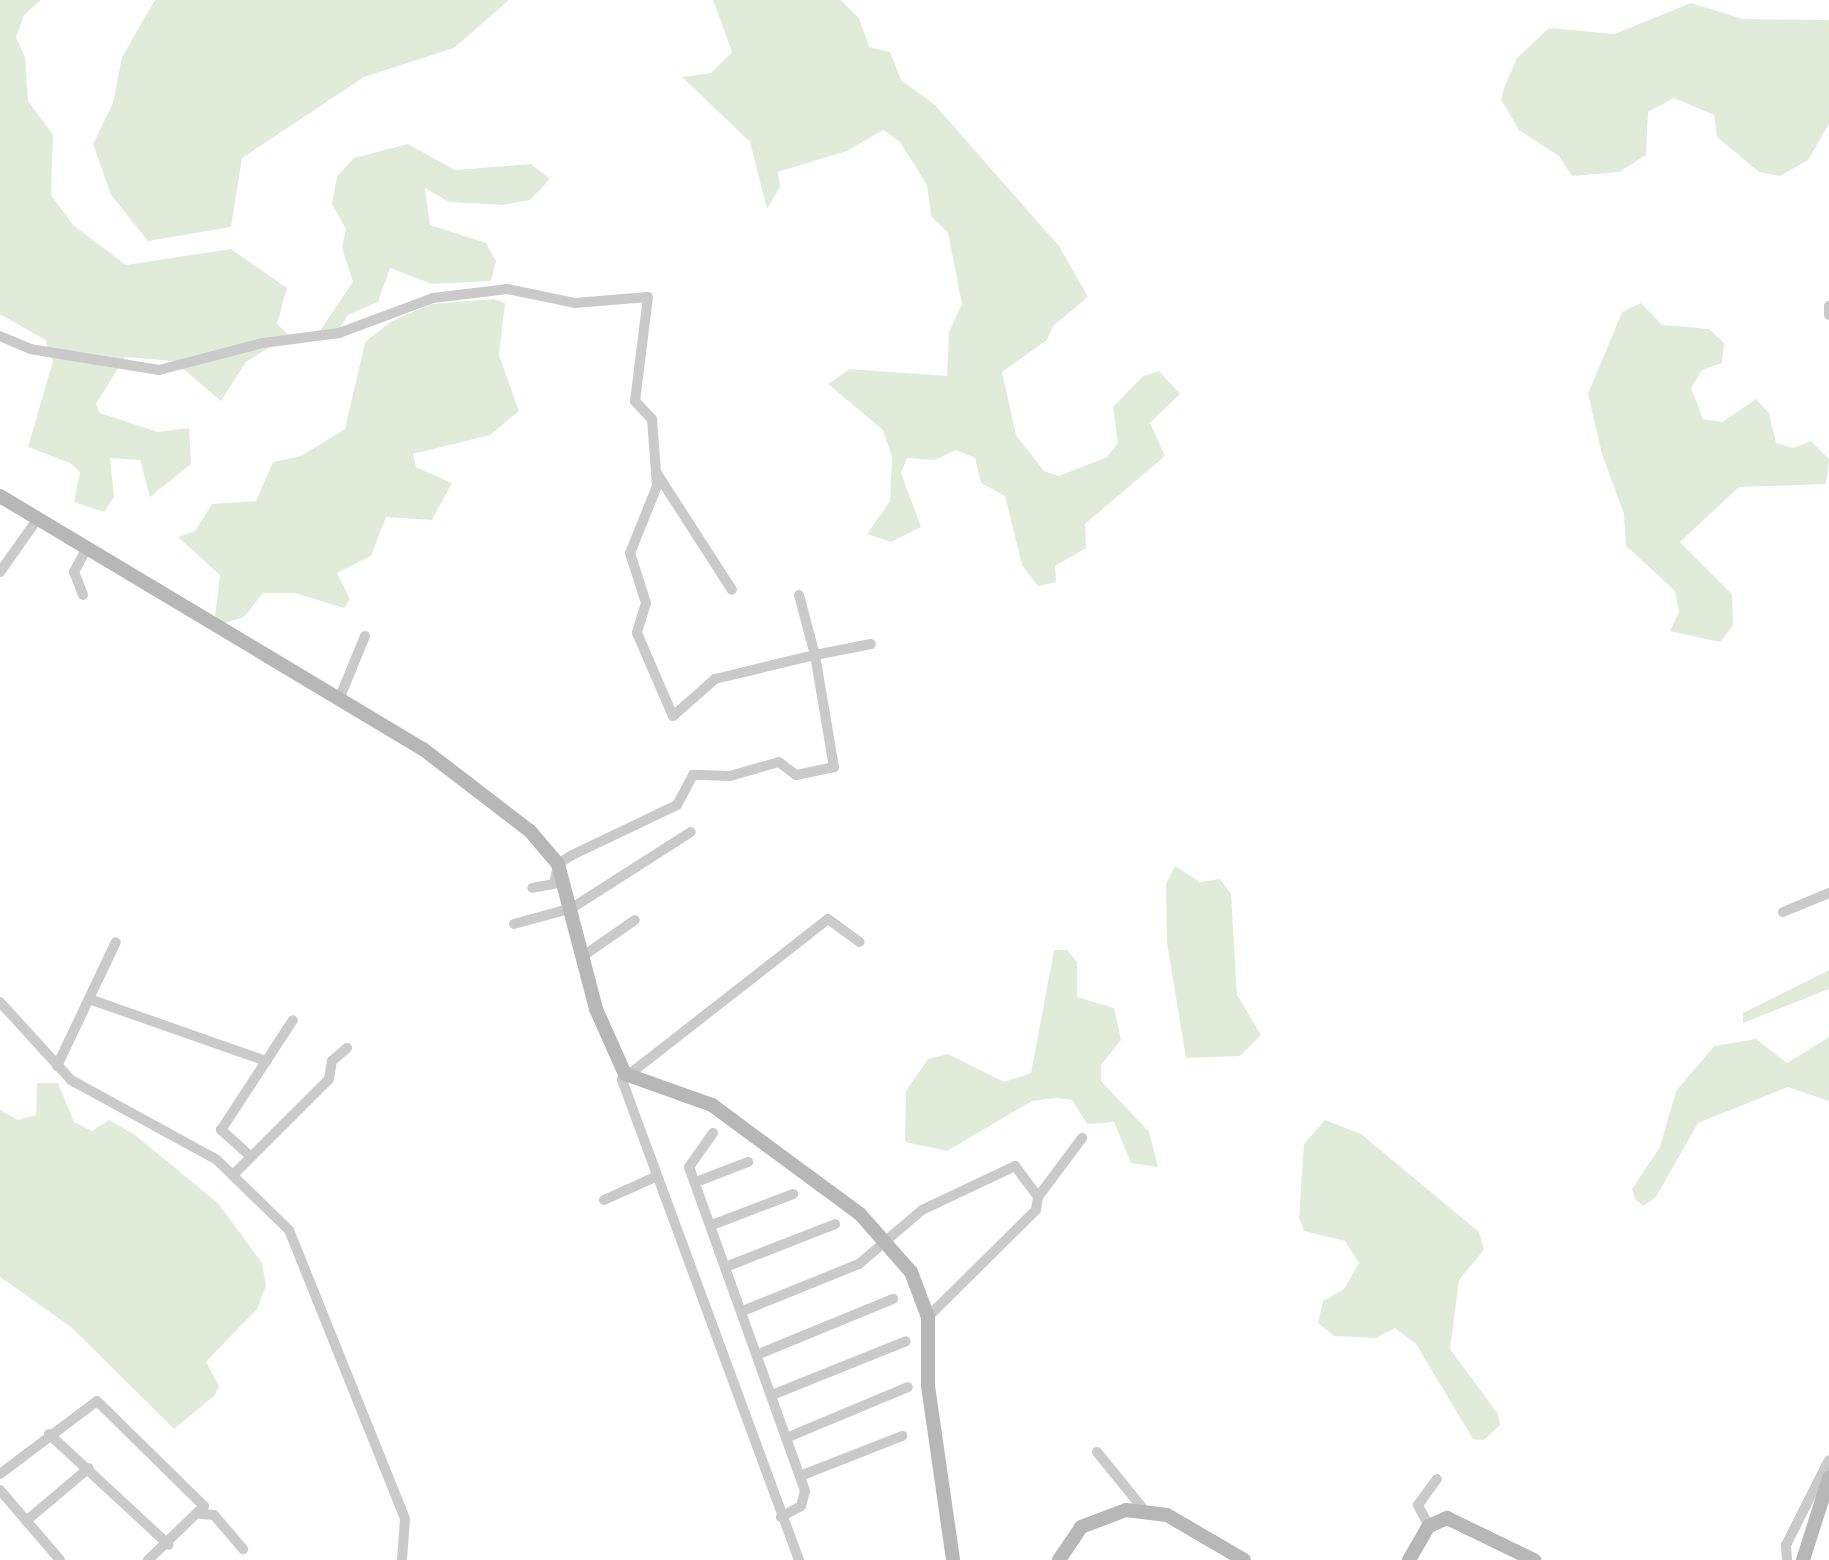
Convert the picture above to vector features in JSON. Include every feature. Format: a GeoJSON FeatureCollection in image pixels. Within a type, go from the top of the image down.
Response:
{"type":"FeatureCollection","features":[{"type":"Feature","properties":{"kind":"street"},"geometry":{"type":"LineString","coordinates":[[0,336],[30,349],[159,370],[263,343],[339,333],[433,298],[516,290],[575,303],[638,293],[651,303],[635,401],[652,419],[656,472],[630,553],[646,603],[636,630],[671,715],[715,679],[871,644]]}},
{"type":"Feature","properties":{"kind":"street"},"geometry":{"type":"LineString","coordinates":[[1829,306],[1829,315]]}},
{"type":"Feature","properties":{"kind":"street"},"geometry":{"type":"LineString","coordinates":[[656,472],[732,590]]}},
{"type":"Feature","properties":{"kind":"street"},"geometry":{"type":"LineString","coordinates":[[0,496],[36,521],[340,697],[483,792],[558,864],[611,1053],[625,1074],[653,1178],[799,1560]]}},
{"type":"Feature","properties":{"kind":"street"},"geometry":{"type":"LineString","coordinates":[[0,572],[36,521]]}},
{"type":"Feature","properties":{"kind":"street"},"geometry":{"type":"LineString","coordinates":[[83,595],[74,572],[86,549]]}},
{"type":"Feature","properties":{"kind":"street"},"geometry":{"type":"LineString","coordinates":[[558,864],[677,805],[693,775],[730,776],[779,762],[796,775],[833,770],[815,655],[799,595]]}},
{"type":"Feature","properties":{"kind":"street"},"geometry":{"type":"LineString","coordinates":[[340,697],[365,636]]}},
{"type":"Feature","properties":{"kind":"street"},"geometry":{"type":"LineString","coordinates":[[514,924],[572,908],[691,832]]}},
{"type":"Feature","properties":{"kind":"street"},"geometry":{"type":"LineString","coordinates":[[532,888],[554,884],[558,864]]}},
{"type":"Feature","properties":{"kind":"street"},"geometry":{"type":"LineString","coordinates":[[1783,912],[1829,893]]}},
{"type":"Feature","properties":{"kind":"street"},"geometry":{"type":"LineString","coordinates":[[625,1074],[828,919],[860,942]]}},
{"type":"Feature","properties":{"kind":"street"},"geometry":{"type":"LineString","coordinates":[[583,956],[635,920]]}},
{"type":"Feature","properties":{"kind":"street"},"geometry":{"type":"LineString","coordinates":[[57,1066],[116,942]]}},
{"type":"Feature","properties":{"kind":"street"},"geometry":{"type":"LineString","coordinates":[[89,999],[266,1061]]}},
{"type":"Feature","properties":{"kind":"street"},"geometry":{"type":"LineString","coordinates":[[0,1002],[57,1066],[91,1095],[152,1121],[235,1173],[289,1230],[315,1286],[405,1519],[402,1560]]}},
{"type":"Feature","properties":{"kind":"street"},"geometry":{"type":"LineString","coordinates":[[249,1155],[221,1130],[293,1020]]}},
{"type":"Feature","properties":{"kind":"street"},"geometry":{"type":"LineString","coordinates":[[235,1173],[249,1155],[329,1079],[332,1061],[347,1048]]}},
{"type":"Feature","properties":{"kind":"street"},"geometry":{"type":"LineString","coordinates":[[625,1074],[712,1105],[889,1243],[911,1272],[928,1317],[928,1386],[953,1560]]}},
{"type":"Feature","properties":{"kind":"street"},"geometry":{"type":"LineString","coordinates":[[713,1133],[690,1158],[696,1182],[745,1310],[806,1500],[781,1517]]}},
{"type":"Feature","properties":{"kind":"street"},"geometry":{"type":"LineString","coordinates":[[928,1317],[1036,1210],[1038,1197],[1082,1138]]}},
{"type":"Feature","properties":{"kind":"street"},"geometry":{"type":"LineString","coordinates":[[696,1182],[748,1162]]}},
{"type":"Feature","properties":{"kind":"street"},"geometry":{"type":"LineString","coordinates":[[745,1310],[859,1264],[889,1243],[922,1210],[1002,1166],[1015,1166],[1038,1197]]}},
{"type":"Feature","properties":{"kind":"street"},"geometry":{"type":"LineString","coordinates":[[604,1200],[653,1178]]}},
{"type":"Feature","properties":{"kind":"street"},"geometry":{"type":"LineString","coordinates":[[712,1225],[793,1194]]}},
{"type":"Feature","properties":{"kind":"street"},"geometry":{"type":"LineString","coordinates":[[728,1266],[835,1224]]}},
{"type":"Feature","properties":{"kind":"street"},"geometry":{"type":"LineString","coordinates":[[759,1354],[893,1299]]}},
{"type":"Feature","properties":{"kind":"street"},"geometry":{"type":"LineString","coordinates":[[772,1395],[906,1341]]}},
{"type":"Feature","properties":{"kind":"street"},"geometry":{"type":"LineString","coordinates":[[786,1438],[908,1387]]}},
{"type":"Feature","properties":{"kind":"street"},"geometry":{"type":"LineString","coordinates":[[0,1474],[49,1434],[97,1401],[202,1503],[201,1514],[169,1545],[148,1560]]}},
{"type":"Feature","properties":{"kind":"street"},"geometry":{"type":"LineString","coordinates":[[49,1434],[169,1545]]}},
{"type":"Feature","properties":{"kind":"street"},"geometry":{"type":"LineString","coordinates":[[800,1476],[902,1436]]}},
{"type":"Feature","properties":{"kind":"street"},"geometry":{"type":"LineString","coordinates":[[1097,1452],[1145,1511]]}},
{"type":"Feature","properties":{"kind":"street"},"geometry":{"type":"LineString","coordinates":[[1787,1560],[1786,1545],[1829,1460]]}},
{"type":"Feature","properties":{"kind":"street"},"geometry":{"type":"LineString","coordinates":[[26,1521],[89,1468]]}},
{"type":"Feature","properties":{"kind":"street"},"geometry":{"type":"LineString","coordinates":[[1803,1560],[1829,1478]]}},
{"type":"Feature","properties":{"kind":"street"},"geometry":{"type":"LineString","coordinates":[[1429,1526],[1418,1505],[1437,1479]]}},
{"type":"Feature","properties":{"kind":"street"},"geometry":{"type":"LineString","coordinates":[[0,1490],[60,1560]]}},
{"type":"Feature","properties":{"kind":"street"},"geometry":{"type":"LineString","coordinates":[[1059,1560],[1088,1523],[1145,1511],[1191,1527],[1244,1560]]}},
{"type":"Feature","properties":{"kind":"street"},"geometry":{"type":"LineString","coordinates":[[201,1514],[214,1515],[243,1549]]}},
{"type":"Feature","properties":{"kind":"street"},"geometry":{"type":"LineString","coordinates":[[1409,1560],[1429,1526],[1462,1520],[1534,1560]]}},
{"type":"Feature","properties":{"kind":"green space"},"geometry":{"type":"Polygon","coordinates":[[[0,0],[41,0],[24,15],[16,37],[25,57],[28,101],[53,135],[51,195],[73,225],[126,265],[231,249],[287,288],[277,324],[289,335],[246,362],[221,401],[174,361],[125,357],[96,404],[100,413],[158,432],[189,428],[191,464],[150,497],[140,460],[110,458],[114,497],[104,512],[74,502],[80,472],[70,463],[28,447],[53,361],[45,340],[0,314],[0,0]]]}},
{"type":"Feature","properties":{"kind":"green space"},"geometry":{"type":"Polygon","coordinates":[[[155,0],[509,0],[454,48],[364,77],[242,158],[231,227],[148,241],[111,195],[93,144],[113,103],[122,57],[155,0]]]}},
{"type":"Feature","properties":{"kind":"green space"},"geometry":{"type":"Polygon","coordinates":[[[713,0],[841,0],[859,18],[869,47],[890,52],[901,80],[935,105],[1059,246],[1088,297],[1053,326],[1047,340],[1002,372],[1016,435],[1044,471],[1059,476],[1107,457],[1118,443],[1113,407],[1143,376],[1159,371],[1180,394],[1150,423],[1165,456],[1085,524],[1086,548],[1055,566],[1056,582],[1038,586],[1022,565],[1005,496],[981,483],[975,458],[956,450],[935,460],[907,458],[901,473],[921,527],[891,542],[867,534],[890,501],[892,457],[883,430],[828,384],[850,369],[947,376],[949,332],[962,304],[948,233],[931,216],[927,185],[900,142],[883,130],[847,151],[778,172],[780,187],[767,209],[750,142],[682,77],[711,73],[732,52],[713,0]]]}},
{"type":"Feature","properties":{"kind":"green space"},"geometry":{"type":"Polygon","coordinates":[[[1691,3],[1743,19],[1829,20],[1829,124],[1808,160],[1780,176],[1759,172],[1717,137],[1714,115],[1674,98],[1648,112],[1646,155],[1619,172],[1572,176],[1559,156],[1519,130],[1501,100],[1504,88],[1517,58],[1549,28],[1614,34],[1691,3]]]}},
{"type":"Feature","properties":{"kind":"green space"},"geometry":{"type":"Polygon","coordinates":[[[408,144],[455,170],[531,164],[550,179],[530,200],[503,205],[449,202],[425,188],[430,225],[486,243],[496,261],[491,281],[432,284],[390,268],[378,302],[348,315],[340,328],[319,332],[353,282],[342,248],[346,229],[332,204],[337,176],[354,158],[408,144]]]}},
{"type":"Feature","properties":{"kind":"green space"},"geometry":{"type":"Polygon","coordinates":[[[494,299],[505,303],[499,355],[519,411],[490,435],[413,454],[416,467],[452,483],[432,520],[386,517],[371,556],[337,573],[350,599],[344,608],[295,593],[263,593],[244,617],[225,623],[215,617],[220,575],[178,537],[195,531],[212,504],[256,501],[273,462],[301,456],[345,429],[365,342],[392,321],[431,304],[494,299]]]}},
{"type":"Feature","properties":{"kind":"green space"},"geometry":{"type":"Polygon","coordinates":[[[1641,303],[1662,325],[1709,329],[1724,343],[1722,363],[1702,370],[1691,388],[1703,419],[1722,422],[1756,399],[1769,413],[1776,443],[1793,448],[1811,441],[1829,459],[1826,484],[1739,487],[1680,542],[1732,594],[1733,625],[1720,642],[1670,631],[1679,612],[1675,591],[1626,546],[1624,514],[1602,454],[1588,394],[1622,312],[1641,303]]]}},
{"type":"Feature","properties":{"kind":"green space"},"geometry":{"type":"Polygon","coordinates":[[[1175,866],[1200,882],[1220,879],[1231,894],[1237,995],[1261,1035],[1240,1056],[1186,1058],[1167,943],[1166,884],[1175,866]]]}},
{"type":"Feature","properties":{"kind":"green space"},"geometry":{"type":"Polygon","coordinates":[[[1054,950],[1067,950],[1077,962],[1077,997],[1114,1008],[1121,1040],[1101,1065],[1101,1081],[1149,1132],[1158,1167],[1131,1163],[1114,1122],[1087,1124],[1072,1100],[1057,1098],[1032,1101],[947,1151],[905,1142],[906,1091],[928,1059],[948,1054],[1004,1082],[1031,1073],[1054,950]]]}},
{"type":"Feature","properties":{"kind":"green space"},"geometry":{"type":"Polygon","coordinates":[[[1829,970],[1829,989],[1743,1023],[1743,1013],[1829,970]]]}},
{"type":"Feature","properties":{"kind":"green space"},"geometry":{"type":"Polygon","coordinates":[[[1829,1037],[1829,1101],[1788,1087],[1698,1123],[1656,1197],[1643,1206],[1635,1199],[1632,1189],[1660,1147],[1676,1091],[1714,1046],[1756,1039],[1787,1063],[1829,1037]]]}},
{"type":"Feature","properties":{"kind":"green space"},"geometry":{"type":"Polygon","coordinates":[[[37,1083],[58,1083],[74,1122],[92,1131],[109,1120],[135,1135],[218,1203],[262,1263],[266,1286],[257,1309],[206,1362],[219,1386],[215,1395],[174,1429],[71,1327],[0,1277],[0,1110],[18,1120],[36,1115],[37,1083]]]}},
{"type":"Feature","properties":{"kind":"green space"},"geometry":{"type":"Polygon","coordinates":[[[1325,1120],[1361,1134],[1479,1232],[1484,1250],[1459,1280],[1450,1349],[1498,1414],[1500,1425],[1484,1440],[1473,1439],[1416,1344],[1395,1328],[1376,1338],[1334,1336],[1318,1323],[1323,1301],[1344,1289],[1359,1263],[1345,1241],[1304,1231],[1299,1218],[1304,1144],[1325,1120]]]}}]}
